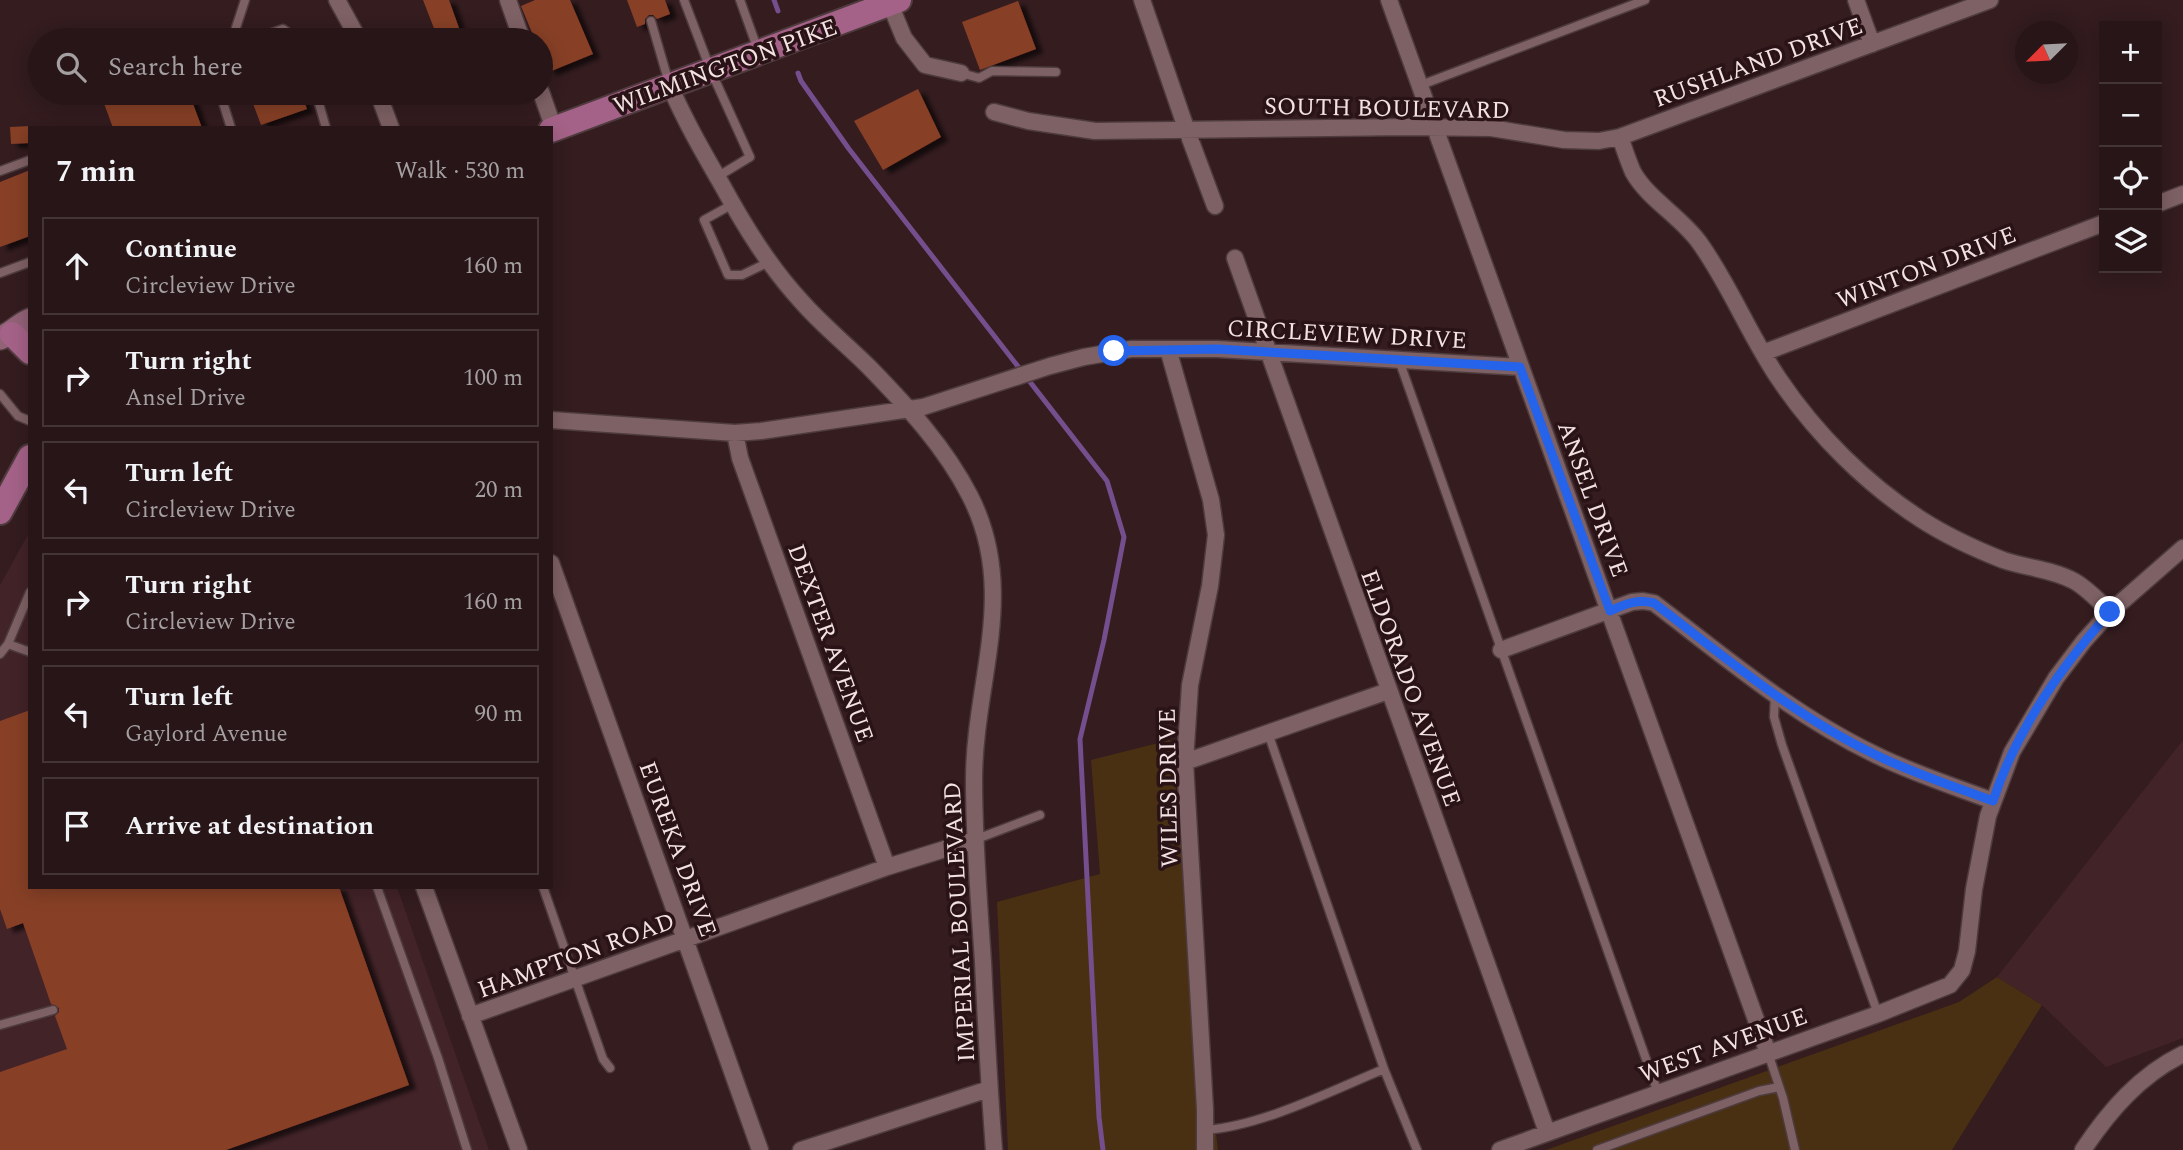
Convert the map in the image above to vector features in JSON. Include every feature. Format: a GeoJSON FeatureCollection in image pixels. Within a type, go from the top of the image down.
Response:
{"type":"FeatureCollection","features":[{"type":"Feature","properties":{"kind":"main road","name":"WILMINGTON PIKE"},"geometry":{"type":"LineString","coordinates":[[553,130],[893,1]]}},
{"type":"Feature","properties":{"kind":"main road"},"geometry":{"type":"LineString","coordinates":[[14,331],[28,349]]}},
{"type":"Feature","properties":{"kind":"main road"},"geometry":{"type":"LineString","coordinates":[[3,500],[28,460]]}},
{"type":"Feature","properties":{"kind":"street"},"geometry":{"type":"LineString","coordinates":[[337,0],[353,28]]}},
{"type":"Feature","properties":{"kind":"street"},"geometry":{"type":"LineString","coordinates":[[508,0],[518,28]]}},
{"type":"Feature","properties":{"kind":"street"},"geometry":{"type":"LineString","coordinates":[[1142,0],[1215,206]]}},
{"type":"Feature","properties":{"kind":"street","name":"ANSEL DRIVE"},"geometry":{"type":"LineString","coordinates":[[1389,0],[1768,1053]]}},
{"type":"Feature","properties":{"kind":"street"},"geometry":{"type":"LineString","coordinates":[[1856,0],[1872,44]]}},
{"type":"Feature","properties":{"kind":"street","name":"RUSHLAND DRIVE"},"geometry":{"type":"LineString","coordinates":[[1620,137],[1990,0]]}},
{"type":"Feature","properties":{"kind":"street"},"geometry":{"type":"LineString","coordinates":[[893,1],[904,38],[925,65],[961,74]]}},
{"type":"Feature","properties":{"kind":"street","name":"IMPERIAL BOULEVARD"},"geometry":{"type":"LineString","coordinates":[[670,86],[700,150],[769,262],[803,304],[869,367],[931,433],[971,497],[983,525],[994,586],[993,619],[974,774],[974,840],[993,1150]]}},
{"type":"Feature","properties":{"kind":"street"},"geometry":{"type":"LineString","coordinates":[[382,105],[390,126]]}},
{"type":"Feature","properties":{"kind":"street"},"geometry":{"type":"LineString","coordinates":[[545,105],[551,126]]}},
{"type":"Feature","properties":{"kind":"street","name":"SOUTH BOULEVARD"},"geometry":{"type":"LineString","coordinates":[[994,112],[1028,121],[1095,131],[1186,128],[1491,128],[1564,139],[1599,141],[1620,137]]}},
{"type":"Feature","properties":{"kind":"street"},"geometry":{"type":"LineString","coordinates":[[1620,137],[1634,172],[1644,186],[1681,220],[1698,241],[1763,353],[1805,416],[1832,446],[1922,520],[1963,543],[2005,560],[2074,581],[2110,612]]}},
{"type":"Feature","properties":{"kind":"street"},"geometry":{"type":"LineString","coordinates":[[2162,202],[2183,194]]}},
{"type":"Feature","properties":{"kind":"street","name":"WINTON DRIVE"},"geometry":{"type":"LineString","coordinates":[[1763,353],[2099,225]]}},
{"type":"Feature","properties":{"kind":"street","name":"ELDORADO AVENUE"},"geometry":{"type":"LineString","coordinates":[[1235,258],[1547,1132]]}},
{"type":"Feature","properties":{"kind":"street","name":"CIRCLEVIEW DRIVE"},"geometry":{"type":"LineString","coordinates":[[553,420],[735,433],[923,407],[1050,366],[1114,351],[1168,349],[1268,352],[1520,367]]}},
{"type":"Feature","properties":{"kind":"street","name":"WILES DRIVE"},"geometry":{"type":"LineString","coordinates":[[1168,349],[1211,500],[1216,535],[1210,586],[1189,685],[1185,762],[1205,1150]]}},
{"type":"Feature","properties":{"kind":"street","name":"DEXTER AVENUE"},"geometry":{"type":"LineString","coordinates":[[735,433],[740,458],[887,867]]}},
{"type":"Feature","properties":{"kind":"street"},"geometry":{"type":"LineString","coordinates":[[1501,650],[1632,601],[1654,603],[1776,696],[1873,754],[1993,801],[2012,752],[2032,714],[2063,668],[2110,612],[2183,548]]}},
{"type":"Feature","properties":{"kind":"street","name":"EUREKA DRIVE"},"geometry":{"type":"LineString","coordinates":[[553,569],[760,1150]]}},
{"type":"Feature","properties":{"kind":"street"},"geometry":{"type":"LineString","coordinates":[[1185,762],[1388,691]]}},
{"type":"Feature","properties":{"kind":"street","name":"WEST AVENUE"},"geometry":{"type":"LineString","coordinates":[[1500,1150],[1878,1014],[1950,985],[1958,977],[1967,951],[1974,889],[1993,801]]}},
{"type":"Feature","properties":{"kind":"street","name":"HAMPTON ROAD"},"geometry":{"type":"LineString","coordinates":[[470,1016],[887,867],[974,840]]}},
{"type":"Feature","properties":{"kind":"street"},"geometry":{"type":"LineString","coordinates":[[425,889],[519,1150]]}},
{"type":"Feature","properties":{"kind":"street"},"geometry":{"type":"LineString","coordinates":[[2083,1150],[2122,1099],[2145,1078],[2183,1054]]}},
{"type":"Feature","properties":{"kind":"street"},"geometry":{"type":"LineString","coordinates":[[801,1150],[989,1089]]}},
{"type":"Feature","properties":{"kind":"lane"},"geometry":{"type":"LineString","coordinates":[[236,28],[245,0]]}},
{"type":"Feature","properties":{"kind":"lane"},"geometry":{"type":"LineString","coordinates":[[684,0],[711,71],[750,157],[717,177]]}},
{"type":"Feature","properties":{"kind":"lane"},"geometry":{"type":"LineString","coordinates":[[740,0],[759,53]]}},
{"type":"Feature","properties":{"kind":"lane"},"geometry":{"type":"LineString","coordinates":[[1421,85],[1645,0]]}},
{"type":"Feature","properties":{"kind":"lane"},"geometry":{"type":"LineString","coordinates":[[652,21],[670,86]]}},
{"type":"Feature","properties":{"kind":"lane"},"geometry":{"type":"LineString","coordinates":[[961,74],[979,78],[992,71],[1056,72]]}},
{"type":"Feature","properties":{"kind":"lane"},"geometry":{"type":"LineString","coordinates":[[224,105],[230,126]]}},
{"type":"Feature","properties":{"kind":"lane"},"geometry":{"type":"LineString","coordinates":[[319,105],[325,126]]}},
{"type":"Feature","properties":{"kind":"lane"},"geometry":{"type":"LineString","coordinates":[[0,171],[28,161]]}},
{"type":"Feature","properties":{"kind":"lane"},"geometry":{"type":"LineString","coordinates":[[733,204],[704,220],[728,275],[742,275],[769,262]]}},
{"type":"Feature","properties":{"kind":"lane"},"geometry":{"type":"LineString","coordinates":[[0,273],[28,263]]}},
{"type":"Feature","properties":{"kind":"lane"},"geometry":{"type":"LineString","coordinates":[[1399,360],[1658,1093]]}},
{"type":"Feature","properties":{"kind":"lane"},"geometry":{"type":"LineString","coordinates":[[0,394],[18,416],[28,420]]}},
{"type":"Feature","properties":{"kind":"lane"},"geometry":{"type":"LineString","coordinates":[[0,654],[8,644],[28,596]]}},
{"type":"Feature","properties":{"kind":"lane"},"geometry":{"type":"LineString","coordinates":[[8,644],[28,651]]}},
{"type":"Feature","properties":{"kind":"lane"},"geometry":{"type":"LineString","coordinates":[[1776,696],[1774,718],[1782,746],[1878,1014]]}},
{"type":"Feature","properties":{"kind":"lane"},"geometry":{"type":"LineString","coordinates":[[1268,733],[1384,1069],[1417,1150]]}},
{"type":"Feature","properties":{"kind":"lane"},"geometry":{"type":"LineString","coordinates":[[974,840],[1040,816]]}},
{"type":"Feature","properties":{"kind":"lane"},"geometry":{"type":"LineString","coordinates":[[378,889],[438,1058],[467,1150]]}},
{"type":"Feature","properties":{"kind":"lane"},"geometry":{"type":"LineString","coordinates":[[544,889],[603,1059],[610,1068]]}},
{"type":"Feature","properties":{"kind":"lane"},"geometry":{"type":"LineString","coordinates":[[0,1025],[53,1010]]}},
{"type":"Feature","properties":{"kind":"lane"},"geometry":{"type":"LineString","coordinates":[[1768,1053],[1795,1150]]}},
{"type":"Feature","properties":{"kind":"lane"},"geometry":{"type":"LineString","coordinates":[[1206,1130],[1226,1129],[1255,1121],[1384,1069]]}},
{"type":"Feature","properties":{"kind":"lane"},"geometry":{"type":"LineString","coordinates":[[1597,1150],[1746,1096],[1779,1087]]}},
{"type":"Feature","properties":{"kind":"shaded area"},"geometry":{"type":"Polygon","coordinates":[[[28,535],[28,889],[398,889],[489,1150],[0,1150],[0,585],[28,535]]]}},
{"type":"Feature","properties":{"kind":"shaded area"},"geometry":{"type":"Polygon","coordinates":[[[1170,740],[1218,1150],[1008,1150],[997,902],[1100,874],[1091,760],[1170,740]]]}},
{"type":"Feature","properties":{"kind":"shaded area"},"geometry":{"type":"Polygon","coordinates":[[[2183,740],[2183,1038],[2106,1067],[2042,1005],[1997,977],[2183,740]]]}},
{"type":"Feature","properties":{"kind":"shaded area"},"geometry":{"type":"Polygon","coordinates":[[[1997,977],[2042,1005],[1952,1150],[1546,1150],[1959,1002],[1997,977]]]}},
{"type":"Feature","properties":{"kind":"building"},"geometry":{"type":"Polygon","coordinates":[[[423,0],[449,0],[459,28],[434,28],[423,0]]]}},
{"type":"Feature","properties":{"kind":"building"},"geometry":{"type":"Polygon","coordinates":[[[535,0],[570,0],[593,54],[553,70],[553,28],[530,28],[521,6],[535,0]]]}},
{"type":"Feature","properties":{"kind":"building"},"geometry":{"type":"Polygon","coordinates":[[[627,0],[665,0],[670,14],[657,19],[649,15],[645,24],[637,27],[627,0]]]}},
{"type":"Feature","properties":{"kind":"building"},"geometry":{"type":"Polygon","coordinates":[[[1018,1],[1036,49],[980,70],[962,22],[1018,1]]]}},
{"type":"Feature","properties":{"kind":"building"},"geometry":{"type":"Polygon","coordinates":[[[918,89],[941,137],[883,170],[854,121],[918,89]]]}},
{"type":"Feature","properties":{"kind":"building"},"geometry":{"type":"Polygon","coordinates":[[[105,105],[193,105],[201,126],[112,126],[105,105]]]}},
{"type":"Feature","properties":{"kind":"building"},"geometry":{"type":"Polygon","coordinates":[[[254,105],[306,105],[307,109],[261,125],[254,105]]]}},
{"type":"Feature","properties":{"kind":"building"},"geometry":{"type":"Polygon","coordinates":[[[28,126],[28,143],[11,144],[10,127],[28,126]]]}},
{"type":"Feature","properties":{"kind":"building"},"geometry":{"type":"Polygon","coordinates":[[[28,171],[28,237],[0,247],[0,182],[28,171]]]}},
{"type":"Feature","properties":{"kind":"building"},"geometry":{"type":"Polygon","coordinates":[[[28,711],[28,889],[340,889],[409,1085],[226,1150],[0,1150],[0,1072],[67,1049],[55,1016],[59,1008],[51,1004],[23,923],[7,929],[0,909],[0,721],[28,711]]]}},
{"type":"Feature","properties":{"kind":"waterway"},"geometry":{"type":"LineString","coordinates":[[774,0],[778,11]]}},
{"type":"Feature","properties":{"kind":"waterway"},"geometry":{"type":"LineString","coordinates":[[798,73],[849,149],[1107,481],[1124,537],[1104,640],[1080,739],[1099,1117],[1103,1150]]}},
{"type":"Feature","properties":{"kind":"route"},"geometry":{"type":"LineString","coordinates":[[1114,351],[1217,349],[1520,367],[1610,611],[1632,601],[1654,603],[1740,671],[1821,725],[1902,767],[1993,801],[2012,752],[2032,714],[2084,641],[2110,612]]}}]}
